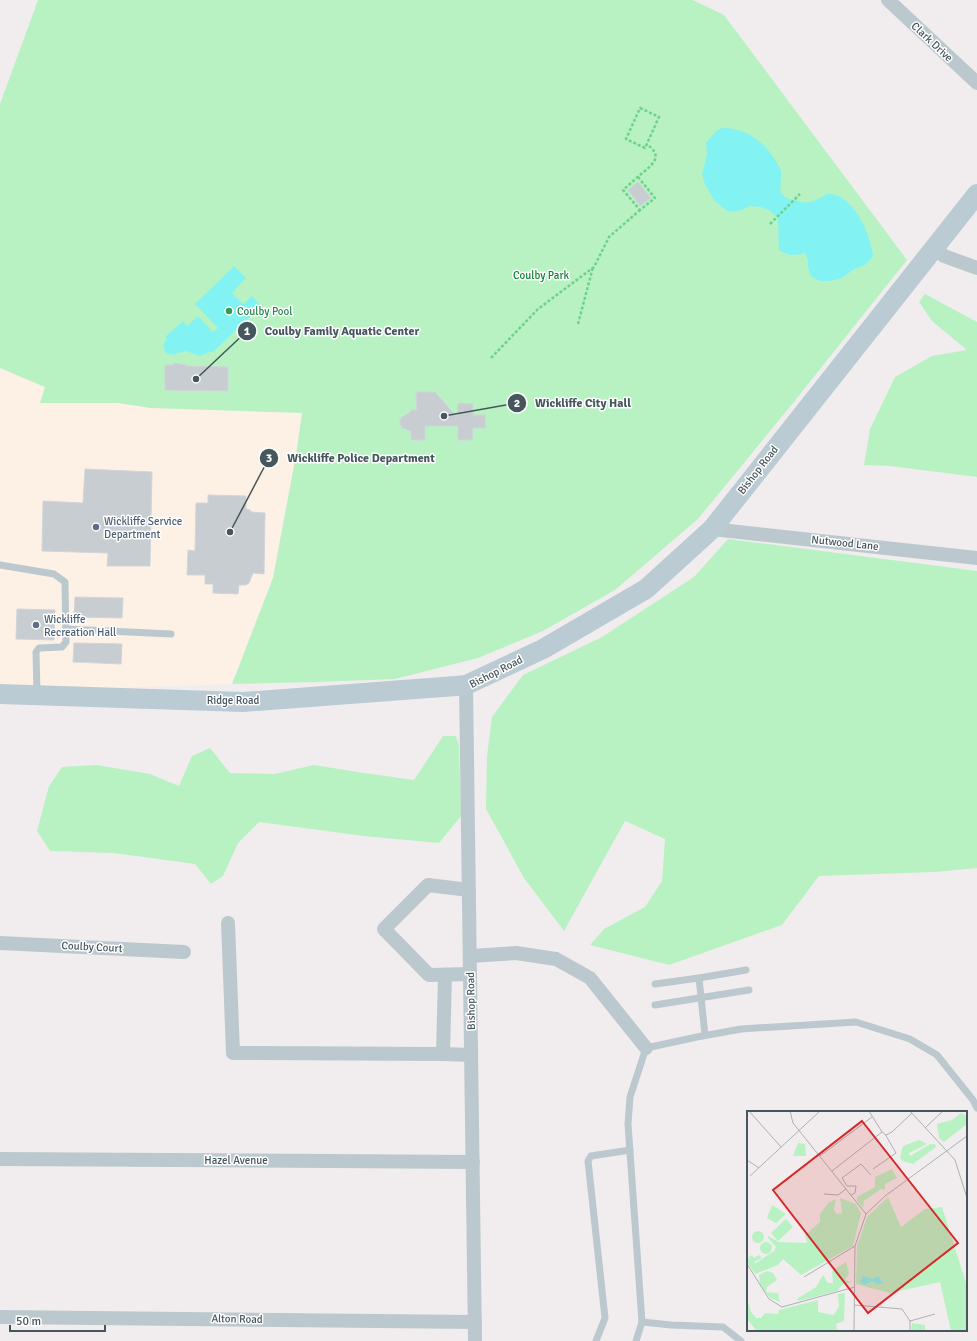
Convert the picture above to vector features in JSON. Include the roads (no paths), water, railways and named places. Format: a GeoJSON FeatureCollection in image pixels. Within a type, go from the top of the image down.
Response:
{"type":"FeatureCollection","features":[{"type":"Feature","properties":{"kind":"main road","name":"Bishop Road"},"geometry":{"type":"LineString","coordinates":[[466,685],[543,649],[646,589],[712,529],[977,194]]}},
{"type":"Feature","properties":{"kind":"main road","name":"Ridge Road"},"geometry":{"type":"LineString","coordinates":[[0,694],[243,702],[466,685]]}},
{"type":"Feature","properties":{"kind":"street","name":"Clark Drive"},"geometry":{"type":"LineString","coordinates":[[888,0],[977,84]]}},
{"type":"Feature","properties":{"kind":"street"},"geometry":{"type":"LineString","coordinates":[[934,247],[944,256],[977,268]]}},
{"type":"Feature","properties":{"kind":"street","name":"Nutwood Lane"},"geometry":{"type":"LineString","coordinates":[[712,529],[977,558]]}},
{"type":"Feature","properties":{"kind":"street","name":"Bishop Road"},"geometry":{"type":"LineString","coordinates":[[466,685],[475,1341]]}},
{"type":"Feature","properties":{"kind":"street"},"geometry":{"type":"LineString","coordinates":[[469,890],[428,885],[384,929],[429,975],[470,974]]}},
{"type":"Feature","properties":{"kind":"street"},"geometry":{"type":"LineString","coordinates":[[228,923],[233,1053],[471,1055]]}},
{"type":"Feature","properties":{"kind":"street","name":"Coulby Court"},"geometry":{"type":"LineString","coordinates":[[0,943],[184,952]]}},
{"type":"Feature","properties":{"kind":"street"},"geometry":{"type":"LineString","coordinates":[[470,956],[516,952],[556,959],[590,978],[646,1048]]}},
{"type":"Feature","properties":{"kind":"street"},"geometry":{"type":"LineString","coordinates":[[443,1054],[445,975]]}},
{"type":"Feature","properties":{"kind":"street","name":"Hazel Avenue"},"geometry":{"type":"LineString","coordinates":[[0,1159],[473,1162]]}},
{"type":"Feature","properties":{"kind":"street","name":"Alton Road"},"geometry":{"type":"LineString","coordinates":[[0,1317],[475,1322]]}},
{"type":"Feature","properties":{"kind":"lane"},"geometry":{"type":"LineString","coordinates":[[0,565],[54,574],[65,582],[66,642],[62,647],[39,648],[36,652],[37,696]]}},
{"type":"Feature","properties":{"kind":"lane"},"geometry":{"type":"LineString","coordinates":[[66,629],[171,634]]}},
{"type":"Feature","properties":{"kind":"lane"},"geometry":{"type":"LineString","coordinates":[[655,984],[746,970]]}},
{"type":"Feature","properties":{"kind":"lane"},"geometry":{"type":"LineString","coordinates":[[699,978],[705,1035]]}},
{"type":"Feature","properties":{"kind":"lane"},"geometry":{"type":"LineString","coordinates":[[655,1005],[749,990]]}},
{"type":"Feature","properties":{"kind":"lane"},"geometry":{"type":"LineString","coordinates":[[636,1341],[642,1322],[628,1124],[630,1097],[646,1048],[741,1029],[856,1022],[910,1039],[938,1055],[973,1100],[977,1108]]}},
{"type":"Feature","properties":{"kind":"lane"},"geometry":{"type":"LineString","coordinates":[[596,1341],[605,1318],[588,1161],[591,1156],[630,1150]]}},
{"type":"Feature","properties":{"kind":"lane"},"geometry":{"type":"LineString","coordinates":[[642,1322],[723,1328],[741,1341]]}},
{"type":"Feature","properties":{"kind":"water"},"geometry":{"type":"Polygon","coordinates":[[[723,128],[739,130],[746,133],[760,142],[771,153],[781,170],[780,188],[782,194],[788,199],[810,202],[828,194],[845,200],[859,217],[869,237],[873,256],[865,265],[854,269],[842,278],[830,281],[820,281],[811,276],[805,253],[792,255],[779,250],[778,218],[769,210],[761,207],[749,206],[742,210],[730,212],[714,200],[702,175],[707,154],[706,143],[717,130],[723,128]]]}},
{"type":"Feature","properties":{"kind":"water","name":"Coulby Pool"},"geometry":{"type":"Polygon","coordinates":[[[234,266],[246,278],[232,293],[243,304],[252,296],[261,306],[213,352],[200,356],[186,351],[179,352],[174,355],[166,353],[164,346],[167,339],[165,337],[183,321],[187,326],[198,316],[213,332],[218,328],[195,304],[234,266]]]}},
{"type":"Feature","properties":{"kind":"place","name":"Coulby Pool"},"geometry":{"type":"Point","coordinates":[229,311]}},
{"type":"Feature","properties":{"kind":"place","name":"Coulby Family Aquatic Center"},"geometry":{"type":"Point","coordinates":[196,379]}},
{"type":"Feature","properties":{"kind":"place","name":"Wickliffe City Hall"},"geometry":{"type":"Point","coordinates":[444,416]}},
{"type":"Feature","properties":{"kind":"place","name":"Wickliffe Service Department"},"geometry":{"type":"Point","coordinates":[96,527]}},
{"type":"Feature","properties":{"kind":"place","name":"Wickliffe Police Department"},"geometry":{"type":"Point","coordinates":[230,532]}},
{"type":"Feature","properties":{"kind":"place","name":"Wickliffe Recreation Hall"},"geometry":{"type":"Point","coordinates":[36,625]}},
{"type":"Feature","properties":{"kind":"park label","name":"Coulby Park"},"geometry":{"type":"Point","coordinates":[541,275]}}]}
